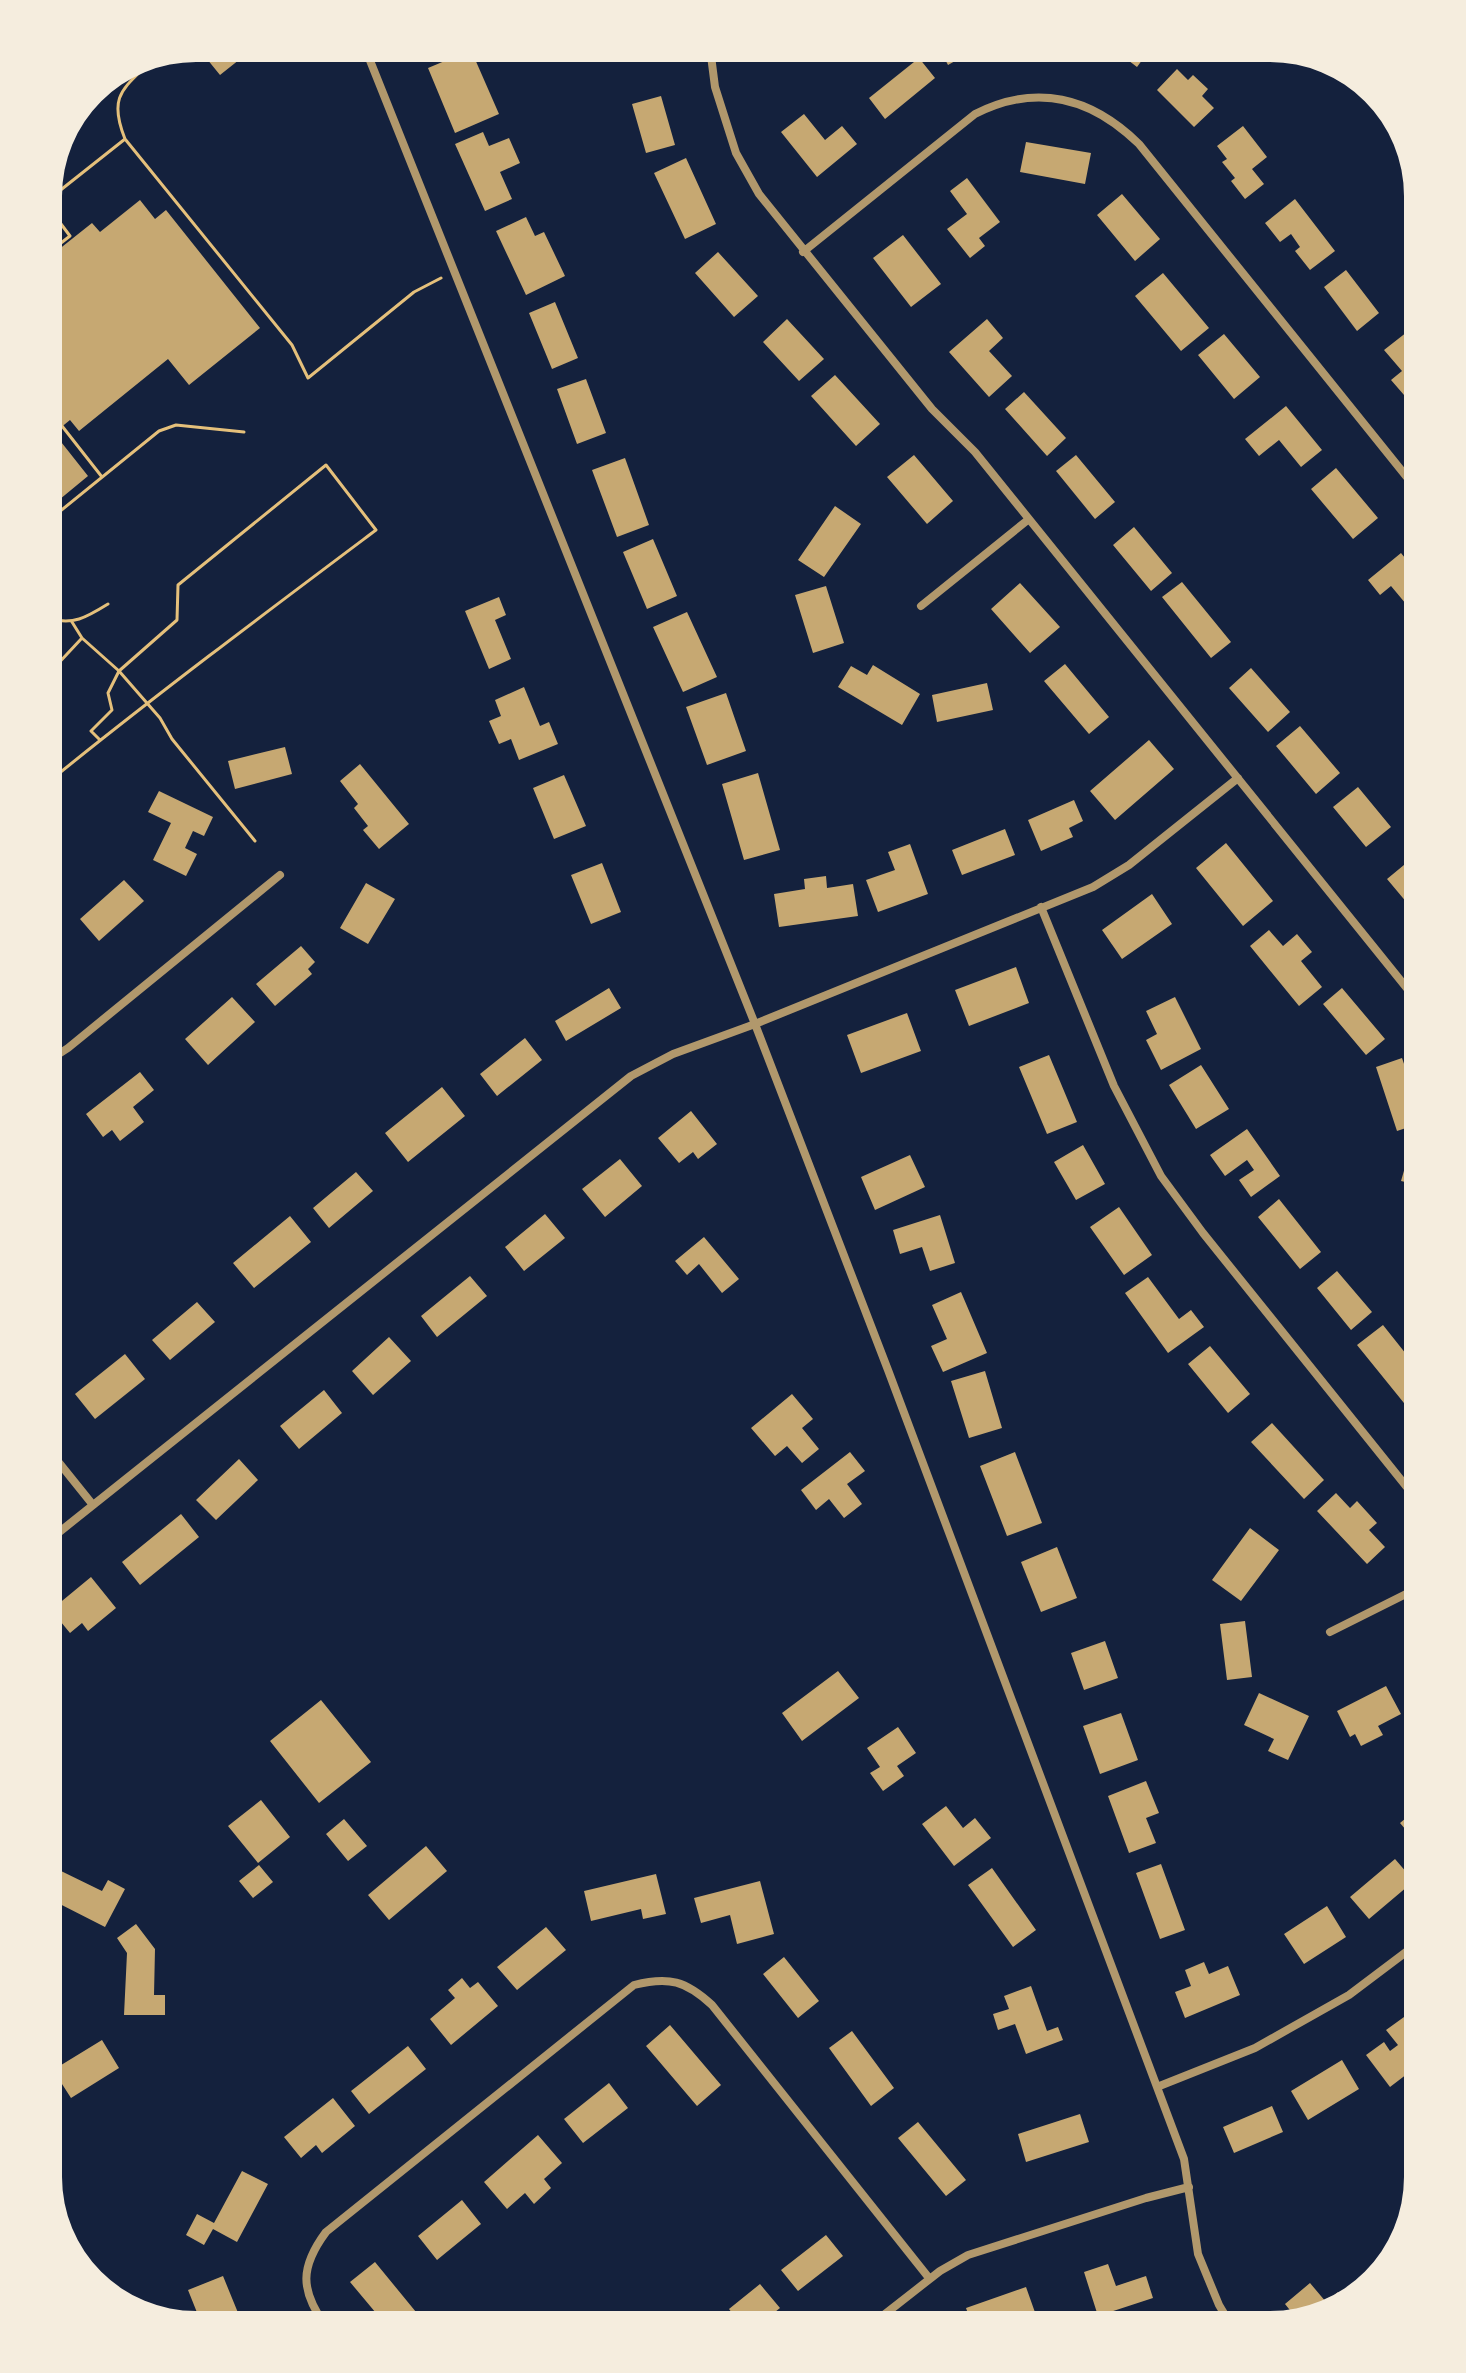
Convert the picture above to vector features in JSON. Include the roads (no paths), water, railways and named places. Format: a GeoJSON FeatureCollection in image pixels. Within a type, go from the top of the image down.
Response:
{"type":"FeatureCollection","features":[{"type":"Feature","properties":{"kind":"street"},"geometry":{"type":"LineString","coordinates":[[371,62],[755,1024],[893,1384],[1184,2159],[1198,2254],[1223,2311]]}},
{"type":"Feature","properties":{"kind":"street"},"geometry":{"type":"LineString","coordinates":[[712,62],[715,87],[736,153],[759,194],[932,409],[975,452],[1404,985]]}},
{"type":"Feature","properties":{"kind":"street"},"geometry":{"type":"LineString","coordinates":[[803,252],[975,114],[1016,99],[1057,98],[1080,103],[1106,117],[1139,144],[1404,474]]}},
{"type":"Feature","properties":{"kind":"street"},"geometry":{"type":"LineString","coordinates":[[921,606],[1029,519]]}},
{"type":"Feature","properties":{"kind":"street"},"geometry":{"type":"LineString","coordinates":[[62,1530],[631,1076],[673,1054],[755,1024],[1093,887],[1129,865],[1238,778]]}},
{"type":"Feature","properties":{"kind":"street"},"geometry":{"type":"LineString","coordinates":[[62,1052],[280,875]]}},
{"type":"Feature","properties":{"kind":"street"},"geometry":{"type":"LineString","coordinates":[[1041,907],[1114,1086],[1161,1176],[1404,1484]]}},
{"type":"Feature","properties":{"kind":"street"},"geometry":{"type":"LineString","coordinates":[[62,1466],[93,1505]]}},
{"type":"Feature","properties":{"kind":"street"},"geometry":{"type":"LineString","coordinates":[[1330,1632],[1404,1595]]}},
{"type":"Feature","properties":{"kind":"street"},"geometry":{"type":"LineString","coordinates":[[1157,2087],[1255,2048],[1349,1995],[1404,1954]]}},
{"type":"Feature","properties":{"kind":"street"},"geometry":{"type":"LineString","coordinates":[[315,2311],[305,2288],[309,2261],[315,2246],[326,2232],[634,1985],[653,1980],[679,1982],[696,1990],[712,2005],[929,2278]]}},
{"type":"Feature","properties":{"kind":"street"},"geometry":{"type":"LineString","coordinates":[[888,2311],[929,2278],[968,2255],[1189,2187]]}}]}
